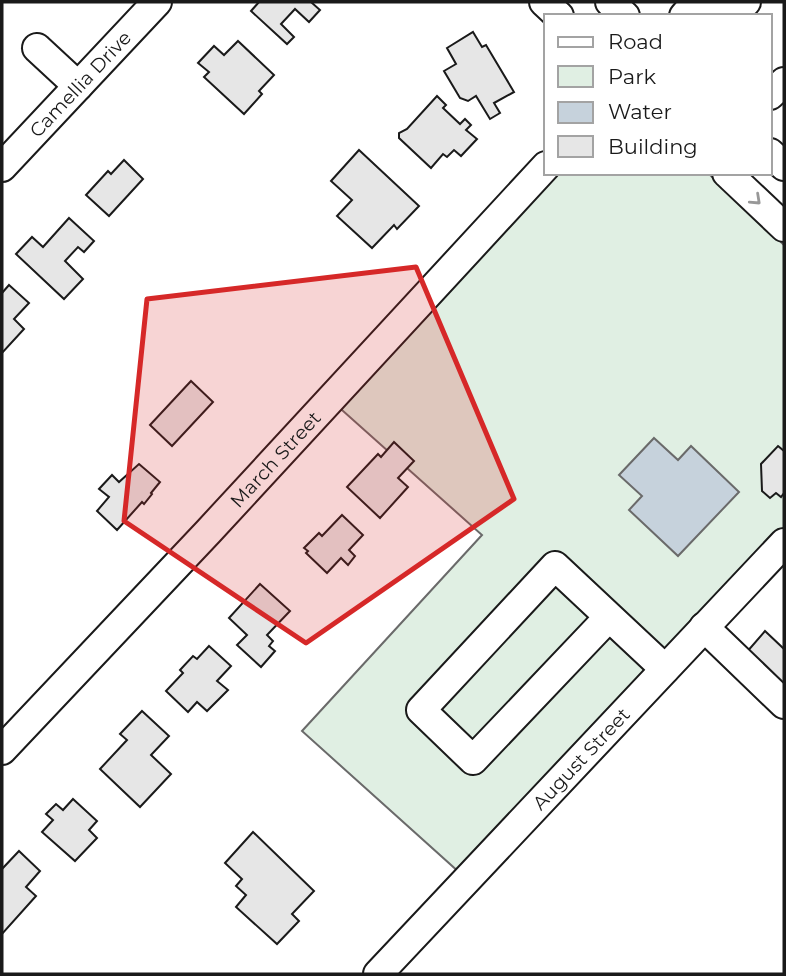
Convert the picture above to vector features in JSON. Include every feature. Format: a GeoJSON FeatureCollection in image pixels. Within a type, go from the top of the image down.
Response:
{"type":"FeatureCollection","features":[{"type":"Feature","properties":{"kind":"street","name":"Camellia Drive"},"geometry":{"type":"LineString","coordinates":[[2,167],[157,2]]}},
{"type":"Feature","properties":{"kind":"street"},"geometry":{"type":"LineString","coordinates":[[544,2],[557,14]]}},
{"type":"Feature","properties":{"kind":"street"},"geometry":{"type":"LineString","coordinates":[[610,2],[623,14]]}},
{"type":"Feature","properties":{"kind":"street"},"geometry":{"type":"LineString","coordinates":[[711,2],[728,6],[746,2]]}},
{"type":"Feature","properties":{"kind":"street"},"geometry":{"type":"LineString","coordinates":[[37,48],[78,86]]}},
{"type":"Feature","properties":{"kind":"street","name":"March Street"},"geometry":{"type":"LineString","coordinates":[[2,750],[208,532],[544,168]]}},
{"type":"Feature","properties":{"kind":"street"},"geometry":{"type":"LineString","coordinates":[[729,175],[784,227]]}},
{"type":"Feature","properties":{"kind":"street","name":"August Street"},"geometry":{"type":"LineString","coordinates":[[378,974],[784,542]]}},
{"type":"Feature","properties":{"kind":"street"},"geometry":{"type":"LineString","coordinates":[[609,617],[473,760],[421,710],[555,566],[665,669]]}},
{"type":"Feature","properties":{"kind":"street"},"geometry":{"type":"LineString","coordinates":[[704,627],[784,704]]}},
{"type":"Feature","properties":{"kind":"highlighted area"},"geometry":{"type":"Polygon","coordinates":[[[416,267],[514,499],[306,643],[124,521],[147,299],[416,267]]]}},
{"type":"Feature","properties":{"kind":"green space"},"geometry":{"type":"Polygon","coordinates":[[[544,175],[710,175],[784,245],[784,537],[470,882],[302,731],[482,535],[324,394],[544,175]]]}},
{"type":"Feature","properties":{"kind":"water"},"geometry":{"type":"Polygon","coordinates":[[[654,438],[678,460],[691,446],[739,492],[678,556],[629,510],[642,496],[619,475],[654,438]]]}},
{"type":"Feature","properties":{"kind":"building"},"geometry":{"type":"Polygon","coordinates":[[[259,2],[311,2],[320,10],[309,22],[295,9],[281,24],[294,37],[287,44],[251,11],[259,2]]]}},
{"type":"Feature","properties":{"kind":"building"},"geometry":{"type":"Polygon","coordinates":[[[473,32],[482,47],[486,45],[514,92],[494,103],[500,113],[490,119],[476,96],[468,101],[460,98],[444,71],[456,64],[447,48],[473,32]]]}},
{"type":"Feature","properties":{"kind":"building"},"geometry":{"type":"Polygon","coordinates":[[[238,41],[274,75],[259,91],[262,94],[244,114],[204,77],[209,72],[198,63],[214,46],[224,55],[238,41]]]}},
{"type":"Feature","properties":{"kind":"building"},"geometry":{"type":"Polygon","coordinates":[[[437,96],[446,105],[443,108],[460,124],[465,119],[471,125],[466,130],[477,139],[461,156],[454,150],[447,157],[443,154],[431,168],[399,138],[399,133],[407,129],[437,96]]]}},
{"type":"Feature","properties":{"kind":"building"},"geometry":{"type":"Polygon","coordinates":[[[359,150],[419,206],[397,229],[394,225],[372,248],[337,216],[352,200],[331,181],[359,150]]]}},
{"type":"Feature","properties":{"kind":"building"},"geometry":{"type":"Polygon","coordinates":[[[124,160],[143,179],[109,216],[86,195],[108,171],[111,174],[124,160]]]}},
{"type":"Feature","properties":{"kind":"building"},"geometry":{"type":"Polygon","coordinates":[[[69,218],[94,241],[84,252],[78,247],[65,261],[83,279],[64,299],[16,254],[32,237],[43,247],[69,218]]]}},
{"type":"Feature","properties":{"kind":"building"},"geometry":{"type":"Polygon","coordinates":[[[9,285],[29,303],[14,319],[24,329],[2,353],[2,293],[9,285]]]}},
{"type":"Feature","properties":{"kind":"building"},"geometry":{"type":"Polygon","coordinates":[[[191,381],[213,402],[172,446],[150,425],[191,381]]]}},
{"type":"Feature","properties":{"kind":"building"},"geometry":{"type":"Polygon","coordinates":[[[394,442],[414,461],[398,478],[408,487],[380,518],[347,487],[378,454],[381,457],[394,442]]]}},
{"type":"Feature","properties":{"kind":"building"},"geometry":{"type":"Polygon","coordinates":[[[778,446],[784,451],[784,493],[781,497],[776,493],[770,498],[762,491],[761,464],[778,446]]]}},
{"type":"Feature","properties":{"kind":"building"},"geometry":{"type":"Polygon","coordinates":[[[139,464],[160,482],[144,504],[142,502],[117,530],[97,511],[109,497],[99,489],[112,475],[119,482],[139,464]]]}},
{"type":"Feature","properties":{"kind":"building"},"geometry":{"type":"Polygon","coordinates":[[[342,515],[363,535],[349,550],[355,556],[348,565],[341,558],[327,573],[304,548],[319,533],[322,536],[342,515]]]}},
{"type":"Feature","properties":{"kind":"building"},"geometry":{"type":"Polygon","coordinates":[[[260,584],[290,611],[267,635],[273,641],[269,646],[275,651],[261,667],[237,645],[247,635],[229,618],[260,584]]]}},
{"type":"Feature","properties":{"kind":"building"},"geometry":{"type":"Polygon","coordinates":[[[765,631],[784,649],[784,688],[746,653],[765,631]]]}},
{"type":"Feature","properties":{"kind":"building"},"geometry":{"type":"Polygon","coordinates":[[[209,646],[231,666],[217,681],[228,690],[207,711],[197,702],[188,712],[166,691],[183,673],[180,670],[193,656],[197,659],[209,646]]]}},
{"type":"Feature","properties":{"kind":"building"},"geometry":{"type":"Polygon","coordinates":[[[142,711],[169,736],[151,755],[171,774],[140,807],[100,769],[127,740],[120,734],[142,711]]]}},
{"type":"Feature","properties":{"kind":"building"},"geometry":{"type":"Polygon","coordinates":[[[73,799],[97,821],[89,830],[97,838],[75,861],[42,832],[53,820],[46,814],[56,804],[63,810],[73,799]]]}},
{"type":"Feature","properties":{"kind":"building"},"geometry":{"type":"Polygon","coordinates":[[[253,832],[314,891],[292,914],[299,921],[277,944],[236,907],[246,895],[236,886],[242,879],[225,863],[253,832]]]}},
{"type":"Feature","properties":{"kind":"building"},"geometry":{"type":"Polygon","coordinates":[[[19,851],[40,871],[26,887],[36,896],[2,934],[2,869],[19,851]]]}}]}
